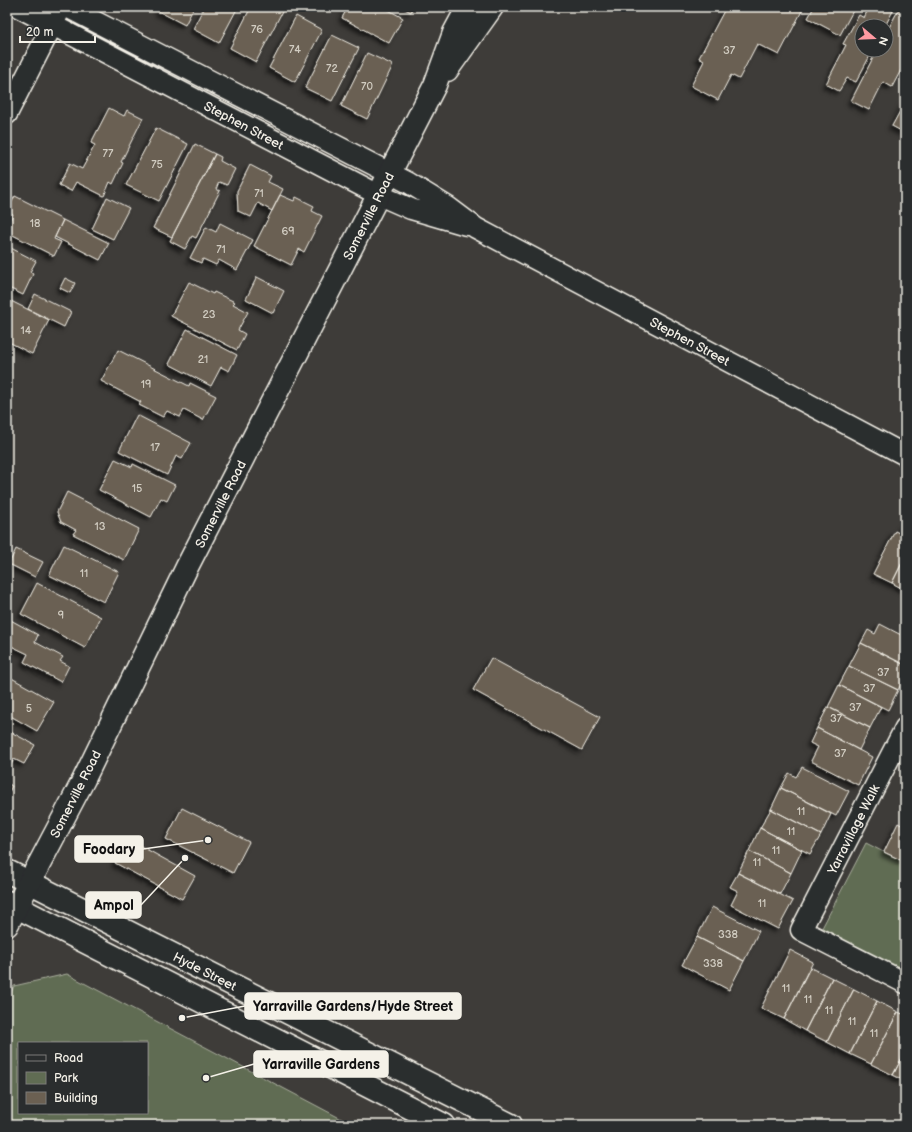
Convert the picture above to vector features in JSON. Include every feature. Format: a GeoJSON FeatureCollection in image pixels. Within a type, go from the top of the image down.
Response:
{"type":"FeatureCollection","features":[{"type":"Feature","properties":{"kind":"main road","name":"Somerville Road"},"geometry":{"type":"LineString","coordinates":[[10,911],[30,882],[84,779],[191,560],[435,85],[454,33],[468,7]]}},
{"type":"Feature","properties":{"kind":"main road","name":"Somerville Road"},"geometry":{"type":"LineString","coordinates":[[435,85],[456,59],[492,7]]}},
{"type":"Feature","properties":{"kind":"main road","name":"Hyde Street"},"geometry":{"type":"LineString","coordinates":[[7,871],[511,1125]]}},
{"type":"Feature","properties":{"kind":"main road"},"geometry":{"type":"LineString","coordinates":[[10,911],[444,1125]]}},
{"type":"Feature","properties":{"kind":"street","name":"Stephen Street"},"geometry":{"type":"LineString","coordinates":[[18,7],[57,16],[378,195],[429,215],[476,228]]}},
{"type":"Feature","properties":{"kind":"street","name":"Stephen Street"},"geometry":{"type":"LineString","coordinates":[[67,7],[390,174],[434,198],[476,228],[905,455]]}},
{"type":"Feature","properties":{"kind":"street"},"geometry":{"type":"LineString","coordinates":[[7,114],[57,16]]}},
{"type":"Feature","properties":{"kind":"street","name":"Yarravillage Walk"},"geometry":{"type":"LineString","coordinates":[[905,728],[801,930],[905,983]]}},
{"type":"Feature","properties":{"kind":"green space"},"geometry":{"type":"Polygon","coordinates":[[[866,843],[905,863],[905,970],[822,928],[866,843]]]}},
{"type":"Feature","properties":{"kind":"green space"},"geometry":{"type":"Polygon","coordinates":[[[67,974],[353,1125],[7,1125],[7,1001],[14,986],[67,974]]]}},
{"type":"Feature","properties":{"kind":"building"},"geometry":{"type":"Polygon","coordinates":[[[161,7],[194,7],[185,25],[158,11],[161,7]]]}},
{"type":"Feature","properties":{"kind":"building"},"geometry":{"type":"Polygon","coordinates":[[[204,7],[238,7],[219,43],[193,29],[204,7]]]}},
{"type":"Feature","properties":{"kind":"building"},"geometry":{"type":"Polygon","coordinates":[[[251,7],[277,7],[283,10],[256,62],[230,48],[251,7]]]}},
{"type":"Feature","properties":{"kind":"building"},"geometry":{"type":"Polygon","coordinates":[[[348,7],[383,7],[403,18],[389,43],[342,18],[348,7]]]}},
{"type":"Feature","properties":{"kind":"building"},"geometry":{"type":"Polygon","coordinates":[[[401,7],[413,7],[411,12],[401,7]]]}},
{"type":"Feature","properties":{"kind":"building"},"geometry":{"type":"Polygon","coordinates":[[[726,7],[730,10],[731,7],[804,7],[779,55],[757,44],[739,79],[731,75],[718,100],[691,86],[704,61],[699,58],[726,7]]]}},
{"type":"Feature","properties":{"kind":"building"},"geometry":{"type":"Polygon","coordinates":[[[814,7],[855,7],[840,35],[808,18],[814,7]]]}},
{"type":"Feature","properties":{"kind":"building"},"geometry":{"type":"Polygon","coordinates":[[[869,7],[895,7],[889,18],[864,18],[869,7]]]}},
{"type":"Feature","properties":{"kind":"building"},"geometry":{"type":"Polygon","coordinates":[[[900,7],[905,10],[905,72],[901,70],[892,87],[883,82],[869,110],[851,101],[873,58],[894,58],[894,18],[900,7]]]}},
{"type":"Feature","properties":{"kind":"building"},"geometry":{"type":"Polygon","coordinates":[[[296,16],[322,30],[295,82],[269,68],[296,16]]]}},
{"type":"Feature","properties":{"kind":"building"},"geometry":{"type":"Polygon","coordinates":[[[854,24],[854,58],[869,58],[856,82],[847,78],[839,91],[826,84],[846,45],[843,44],[854,24]]]}},
{"type":"Feature","properties":{"kind":"building"},"geometry":{"type":"Polygon","coordinates":[[[332,35],[359,48],[332,101],[305,88],[332,35]]]}},
{"type":"Feature","properties":{"kind":"building"},"geometry":{"type":"Polygon","coordinates":[[[367,53],[393,65],[367,119],[341,106],[367,53]]]}},
{"type":"Feature","properties":{"kind":"building"},"geometry":{"type":"Polygon","coordinates":[[[905,102],[905,133],[892,126],[905,102]]]}},
{"type":"Feature","properties":{"kind":"building"},"geometry":{"type":"Polygon","coordinates":[[[109,108],[124,116],[127,110],[143,118],[121,162],[123,163],[113,184],[110,182],[104,196],[76,182],[71,191],[59,185],[70,163],[82,169],[95,145],[91,143],[109,108]]]}},
{"type":"Feature","properties":{"kind":"building"},"geometry":{"type":"Polygon","coordinates":[[[156,128],[188,144],[159,201],[126,185],[156,128]]]}},
{"type":"Feature","properties":{"kind":"building"},"geometry":{"type":"Polygon","coordinates":[[[195,144],[215,154],[172,237],[153,228],[195,144]]]}},
{"type":"Feature","properties":{"kind":"building"},"geometry":{"type":"Polygon","coordinates":[[[215,154],[221,157],[220,161],[235,169],[227,185],[219,182],[216,189],[220,191],[196,238],[192,236],[185,249],[170,241],[215,154]]]}},
{"type":"Feature","properties":{"kind":"building"},"geometry":{"type":"Polygon","coordinates":[[[250,165],[271,176],[268,182],[283,189],[272,211],[258,203],[251,217],[238,211],[237,191],[250,165]]]}},
{"type":"Feature","properties":{"kind":"building"},"geometry":{"type":"Polygon","coordinates":[[[280,195],[294,201],[296,197],[314,206],[312,211],[322,216],[304,252],[299,249],[291,265],[254,246],[280,195]]]}},
{"type":"Feature","properties":{"kind":"building"},"geometry":{"type":"Polygon","coordinates":[[[15,196],[63,220],[54,239],[61,242],[54,256],[7,232],[7,226],[13,214],[7,211],[15,196]]]}},
{"type":"Feature","properties":{"kind":"building"},"geometry":{"type":"Polygon","coordinates":[[[107,197],[129,208],[113,239],[92,229],[107,197]]]}},
{"type":"Feature","properties":{"kind":"building"},"geometry":{"type":"Polygon","coordinates":[[[63,220],[109,243],[100,260],[55,237],[63,220]]]}},
{"type":"Feature","properties":{"kind":"building"},"geometry":{"type":"Polygon","coordinates":[[[220,223],[253,240],[237,270],[219,260],[216,265],[203,259],[201,263],[190,258],[206,227],[216,232],[220,223]]]}},
{"type":"Feature","properties":{"kind":"building"},"geometry":{"type":"Polygon","coordinates":[[[7,246],[36,261],[30,272],[33,274],[23,295],[7,287],[7,246]]]}},
{"type":"Feature","properties":{"kind":"building"},"geometry":{"type":"Polygon","coordinates":[[[257,277],[284,291],[273,313],[246,299],[257,277]]]}},
{"type":"Feature","properties":{"kind":"building"},"geometry":{"type":"Polygon","coordinates":[[[65,278],[75,283],[70,293],[60,288],[65,278]]]}},
{"type":"Feature","properties":{"kind":"building"},"geometry":{"type":"Polygon","coordinates":[[[189,282],[213,294],[214,292],[235,302],[233,304],[248,312],[238,330],[245,334],[237,350],[171,316],[189,282]]]}},
{"type":"Feature","properties":{"kind":"building"},"geometry":{"type":"Polygon","coordinates":[[[35,294],[71,312],[64,327],[28,309],[35,294]]]}},
{"type":"Feature","properties":{"kind":"building"},"geometry":{"type":"Polygon","coordinates":[[[7,299],[49,320],[32,354],[7,341],[7,299]]]}},
{"type":"Feature","properties":{"kind":"building"},"geometry":{"type":"Polygon","coordinates":[[[187,329],[237,355],[229,371],[221,367],[211,386],[169,364],[187,329]]]}},
{"type":"Feature","properties":{"kind":"building"},"geometry":{"type":"Polygon","coordinates":[[[118,350],[189,386],[190,383],[216,396],[203,420],[184,410],[180,417],[167,411],[163,417],[139,405],[141,402],[101,381],[118,350]]]}},
{"type":"Feature","properties":{"kind":"building"},"geometry":{"type":"Polygon","coordinates":[[[137,415],[191,443],[182,459],[176,456],[167,475],[119,451],[137,415]]]}},
{"type":"Feature","properties":{"kind":"building"},"geometry":{"type":"Polygon","coordinates":[[[115,459],[132,467],[133,464],[175,485],[167,501],[161,498],[151,517],[99,490],[115,459]]]}},
{"type":"Feature","properties":{"kind":"building"},"geometry":{"type":"Polygon","coordinates":[[[67,492],[139,529],[124,560],[73,534],[76,530],[61,522],[57,512],[67,492]]]}},
{"type":"Feature","properties":{"kind":"building"},"geometry":{"type":"Polygon","coordinates":[[[904,523],[905,557],[892,583],[873,574],[895,531],[899,533],[904,523]]]}},
{"type":"Feature","properties":{"kind":"building"},"geometry":{"type":"Polygon","coordinates":[[[64,545],[119,572],[104,602],[49,575],[64,545]]]}},
{"type":"Feature","properties":{"kind":"building"},"geometry":{"type":"Polygon","coordinates":[[[16,549],[43,562],[35,577],[9,564],[16,549]]]}},
{"type":"Feature","properties":{"kind":"building"},"geometry":{"type":"Polygon","coordinates":[[[905,557],[905,590],[892,583],[905,557]]]}},
{"type":"Feature","properties":{"kind":"building"},"geometry":{"type":"Polygon","coordinates":[[[37,583],[101,617],[85,648],[21,614],[37,583]]]}},
{"type":"Feature","properties":{"kind":"building"},"geometry":{"type":"Polygon","coordinates":[[[7,618],[38,635],[35,642],[63,657],[60,661],[69,666],[61,682],[24,662],[28,654],[7,644],[7,618]]]}},
{"type":"Feature","properties":{"kind":"building"},"geometry":{"type":"Polygon","coordinates":[[[880,624],[905,637],[905,665],[861,643],[868,630],[875,634],[880,624]]]}},
{"type":"Feature","properties":{"kind":"building"},"geometry":{"type":"Polygon","coordinates":[[[861,643],[905,665],[905,677],[898,690],[849,666],[861,643]]]}},
{"type":"Feature","properties":{"kind":"building"},"geometry":{"type":"Polygon","coordinates":[[[491,658],[600,717],[582,750],[473,690],[491,658]]]}},
{"type":"Feature","properties":{"kind":"building"},"geometry":{"type":"Polygon","coordinates":[[[849,666],[898,690],[888,710],[839,685],[849,666]]]}},
{"type":"Feature","properties":{"kind":"building"},"geometry":{"type":"Polygon","coordinates":[[[8,676],[54,702],[37,731],[7,714],[8,676]]]}},
{"type":"Feature","properties":{"kind":"building"},"geometry":{"type":"Polygon","coordinates":[[[839,685],[881,707],[870,728],[828,707],[839,685]]]}},
{"type":"Feature","properties":{"kind":"building"},"geometry":{"type":"Polygon","coordinates":[[[828,707],[870,728],[859,750],[817,728],[828,707]]]}},
{"type":"Feature","properties":{"kind":"building"},"geometry":{"type":"Polygon","coordinates":[[[817,728],[872,757],[858,785],[811,761],[818,747],[810,743],[817,728]]]}},
{"type":"Feature","properties":{"kind":"building"},"geometry":{"type":"Polygon","coordinates":[[[7,730],[35,745],[24,764],[14,759],[7,772],[7,730]]]}},
{"type":"Feature","properties":{"kind":"building"},"geometry":{"type":"Polygon","coordinates":[[[802,767],[849,791],[836,816],[781,788],[789,773],[796,777],[802,767]]]}},
{"type":"Feature","properties":{"kind":"building"},"geometry":{"type":"Polygon","coordinates":[[[7,783],[12,786],[7,796],[7,783]]]}},
{"type":"Feature","properties":{"kind":"building"},"geometry":{"type":"Polygon","coordinates":[[[781,788],[831,814],[821,835],[771,809],[781,788]]]}},
{"type":"Feature","properties":{"kind":"building"},"geometry":{"type":"Polygon","coordinates":[[[182,808],[249,842],[233,873],[166,839],[182,808]]]}},
{"type":"Feature","properties":{"kind":"building"},"geometry":{"type":"Polygon","coordinates":[[[771,809],[821,835],[810,854],[760,828],[771,809]]]}},
{"type":"Feature","properties":{"kind":"building"},"geometry":{"type":"Polygon","coordinates":[[[898,823],[905,827],[905,862],[884,852],[898,823]]]}},
{"type":"Feature","properties":{"kind":"building"},"geometry":{"type":"Polygon","coordinates":[[[760,828],[802,850],[791,873],[749,851],[760,828]]]}},
{"type":"Feature","properties":{"kind":"building"},"geometry":{"type":"Polygon","coordinates":[[[128,839],[195,876],[182,899],[115,863],[128,839]]]}},
{"type":"Feature","properties":{"kind":"building"},"geometry":{"type":"Polygon","coordinates":[[[749,851],[791,873],[780,894],[738,873],[749,851]]]}},
{"type":"Feature","properties":{"kind":"building"},"geometry":{"type":"Polygon","coordinates":[[[738,873],[793,901],[778,929],[731,905],[738,891],[730,887],[738,873]]]}},
{"type":"Feature","properties":{"kind":"building"},"geometry":{"type":"Polygon","coordinates":[[[712,907],[759,931],[744,961],[697,937],[712,907]]]}},
{"type":"Feature","properties":{"kind":"building"},"geometry":{"type":"Polygon","coordinates":[[[697,937],[744,961],[729,990],[682,965],[697,937]]]}},
{"type":"Feature","properties":{"kind":"building"},"geometry":{"type":"Polygon","coordinates":[[[790,950],[813,962],[784,1019],[761,1008],[790,950]]]}},
{"type":"Feature","properties":{"kind":"building"},"geometry":{"type":"Polygon","coordinates":[[[810,967],[832,978],[805,1031],[784,1019],[810,967]]]}},
{"type":"Feature","properties":{"kind":"building"},"geometry":{"type":"Polygon","coordinates":[[[832,978],[854,989],[827,1042],[805,1031],[832,978]]]}},
{"type":"Feature","properties":{"kind":"building"},"geometry":{"type":"Polygon","coordinates":[[[854,989],[877,1001],[850,1054],[827,1042],[854,989]]]}},
{"type":"Feature","properties":{"kind":"building"},"geometry":{"type":"Polygon","coordinates":[[[877,1001],[898,1012],[871,1064],[850,1054],[877,1001]]]}},
{"type":"Feature","properties":{"kind":"building"},"geometry":{"type":"Polygon","coordinates":[[[898,1012],[905,1015],[905,1052],[893,1075],[871,1064],[898,1012]]]}},
{"type":"Feature","properties":{"kind":"building"},"geometry":{"type":"Polygon","coordinates":[[[905,1052],[905,1081],[893,1075],[905,1052]]]}},
{"type":"Feature","properties":{"kind":"place","name":"Foodary"},"geometry":{"type":"Point","coordinates":[208,840]}},
{"type":"Feature","properties":{"kind":"place","name":"Ampol"},"geometry":{"type":"Point","coordinates":[185,858]}},
{"type":"Feature","properties":{"kind":"place","name":"Yarraville Gardens/Hyde Street"},"geometry":{"type":"Point","coordinates":[182,1018]}},
{"type":"Feature","properties":{"kind":"place","name":"Yarraville Gardens"},"geometry":{"type":"Point","coordinates":[206,1078]}}]}
